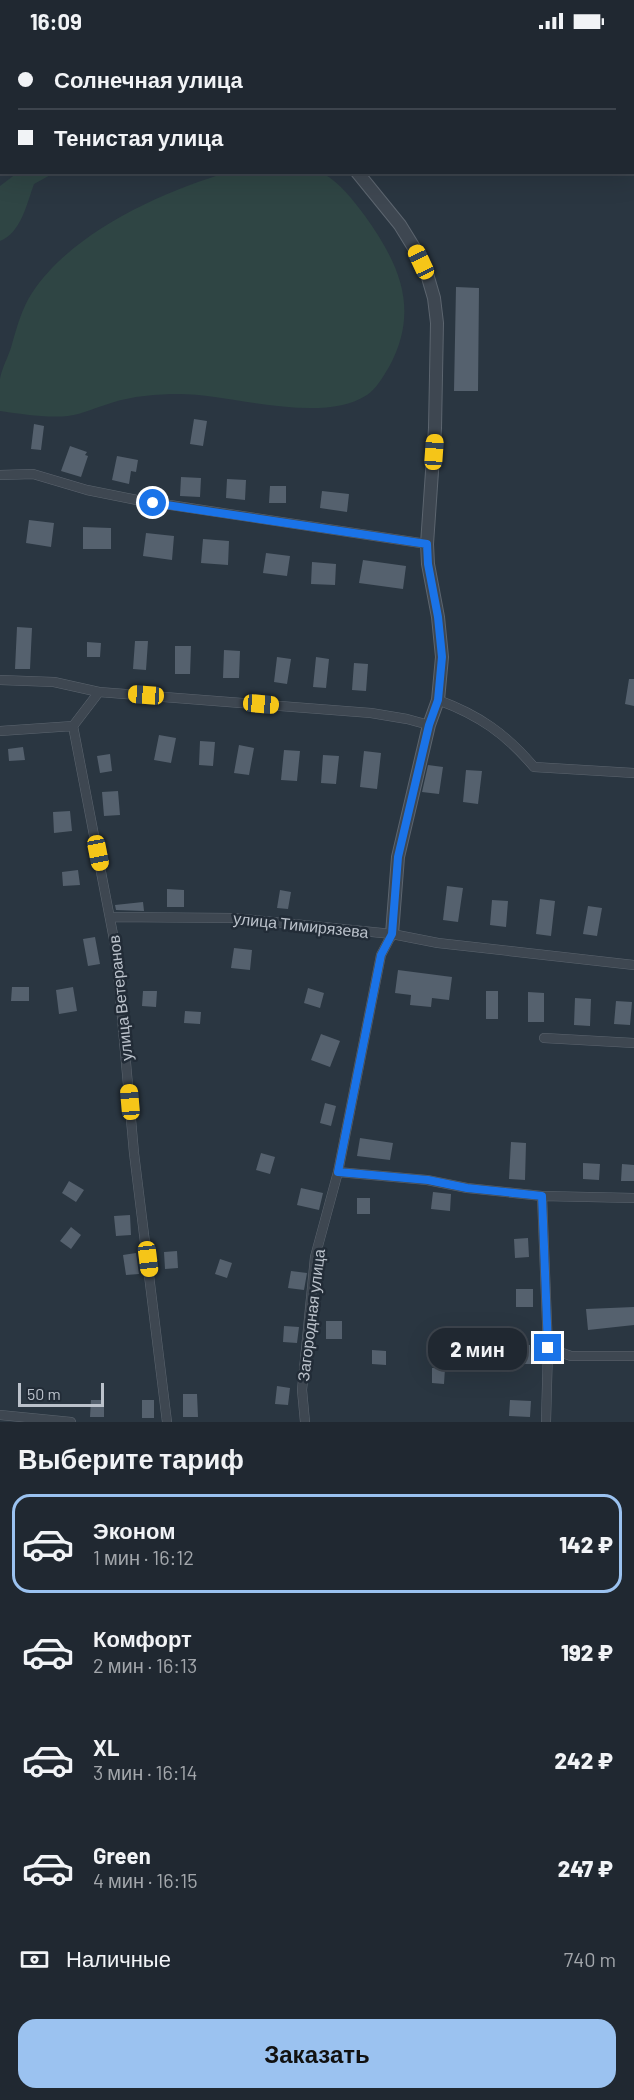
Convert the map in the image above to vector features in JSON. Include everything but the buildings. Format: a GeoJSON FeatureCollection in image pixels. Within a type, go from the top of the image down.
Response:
{"type":"FeatureCollection","features":[{"type":"Feature","properties":{"kind":"street","name":"Загородная улица"},"geometry":{"type":"LineString","coordinates":[[305,1422],[302,1390],[315,1257],[338,1172],[381,955],[392,934],[398,857],[429,725],[438,700],[441,646],[427,544],[435,428],[437,323],[434,298],[427,273],[400,225],[359,174]]}},
{"type":"Feature","properties":{"kind":"street"},"geometry":{"type":"LineString","coordinates":[[0,475],[33,474],[87,490],[137,500],[427,544]]}},
{"type":"Feature","properties":{"kind":"street"},"geometry":{"type":"LineString","coordinates":[[0,680],[54,682],[99,692],[371,713],[429,725]]}},
{"type":"Feature","properties":{"kind":"street"},"geometry":{"type":"LineString","coordinates":[[0,731],[73,726],[99,692]]}},
{"type":"Feature","properties":{"kind":"street"},"geometry":{"type":"LineString","coordinates":[[438,700],[462,709],[495,728],[515,744],[534,767],[634,773]]}},
{"type":"Feature","properties":{"kind":"street","name":"улица Ветеранов"},"geometry":{"type":"LineString","coordinates":[[73,726],[111,917],[121,991],[134,1153],[167,1422]]}},
{"type":"Feature","properties":{"kind":"street","name":"улица Тимирязева"},"geometry":{"type":"LineString","coordinates":[[111,917],[233,918],[392,934],[438,943],[634,965]]}},
{"type":"Feature","properties":{"kind":"street"},"geometry":{"type":"LineString","coordinates":[[544,1038],[634,1043]]}},
{"type":"Feature","properties":{"kind":"street"},"geometry":{"type":"LineString","coordinates":[[338,1172],[428,1180],[467,1188],[542,1196],[634,1198]]}},
{"type":"Feature","properties":{"kind":"street"},"geometry":{"type":"LineString","coordinates":[[542,1196],[548,1348],[546,1422]]}},
{"type":"Feature","properties":{"kind":"street"},"geometry":{"type":"LineString","coordinates":[[548,1348],[571,1356],[634,1356]]}},
{"type":"Feature","properties":{"kind":"street"},"geometry":{"type":"LineString","coordinates":[[0,1415],[70,1422]]}},
{"type":"Feature","properties":{"kind":"green space"},"geometry":{"type":"Polygon","coordinates":[[[16,174],[52,174],[34,184],[18,224],[7,237],[0,241],[0,186],[16,174]]]}},
{"type":"Feature","properties":{"kind":"green space"},"geometry":{"type":"Polygon","coordinates":[[[222,174],[324,174],[336,182],[361,210],[388,252],[396,270],[402,288],[404,307],[403,326],[398,346],[389,367],[373,390],[348,404],[326,408],[275,406],[179,394],[127,399],[68,416],[42,416],[0,411],[0,379],[20,318],[32,293],[49,271],[70,251],[120,217],[203,180],[222,174]]]}},
{"type":"Feature","properties":{"kind":"route"},"geometry":{"type":"LineString","coordinates":[[153,503],[427,544],[428,564],[441,635],[442,657],[438,700],[429,725],[398,857],[392,934],[381,955],[338,1172],[428,1180],[467,1188],[542,1196],[548,1348]]}}]}
